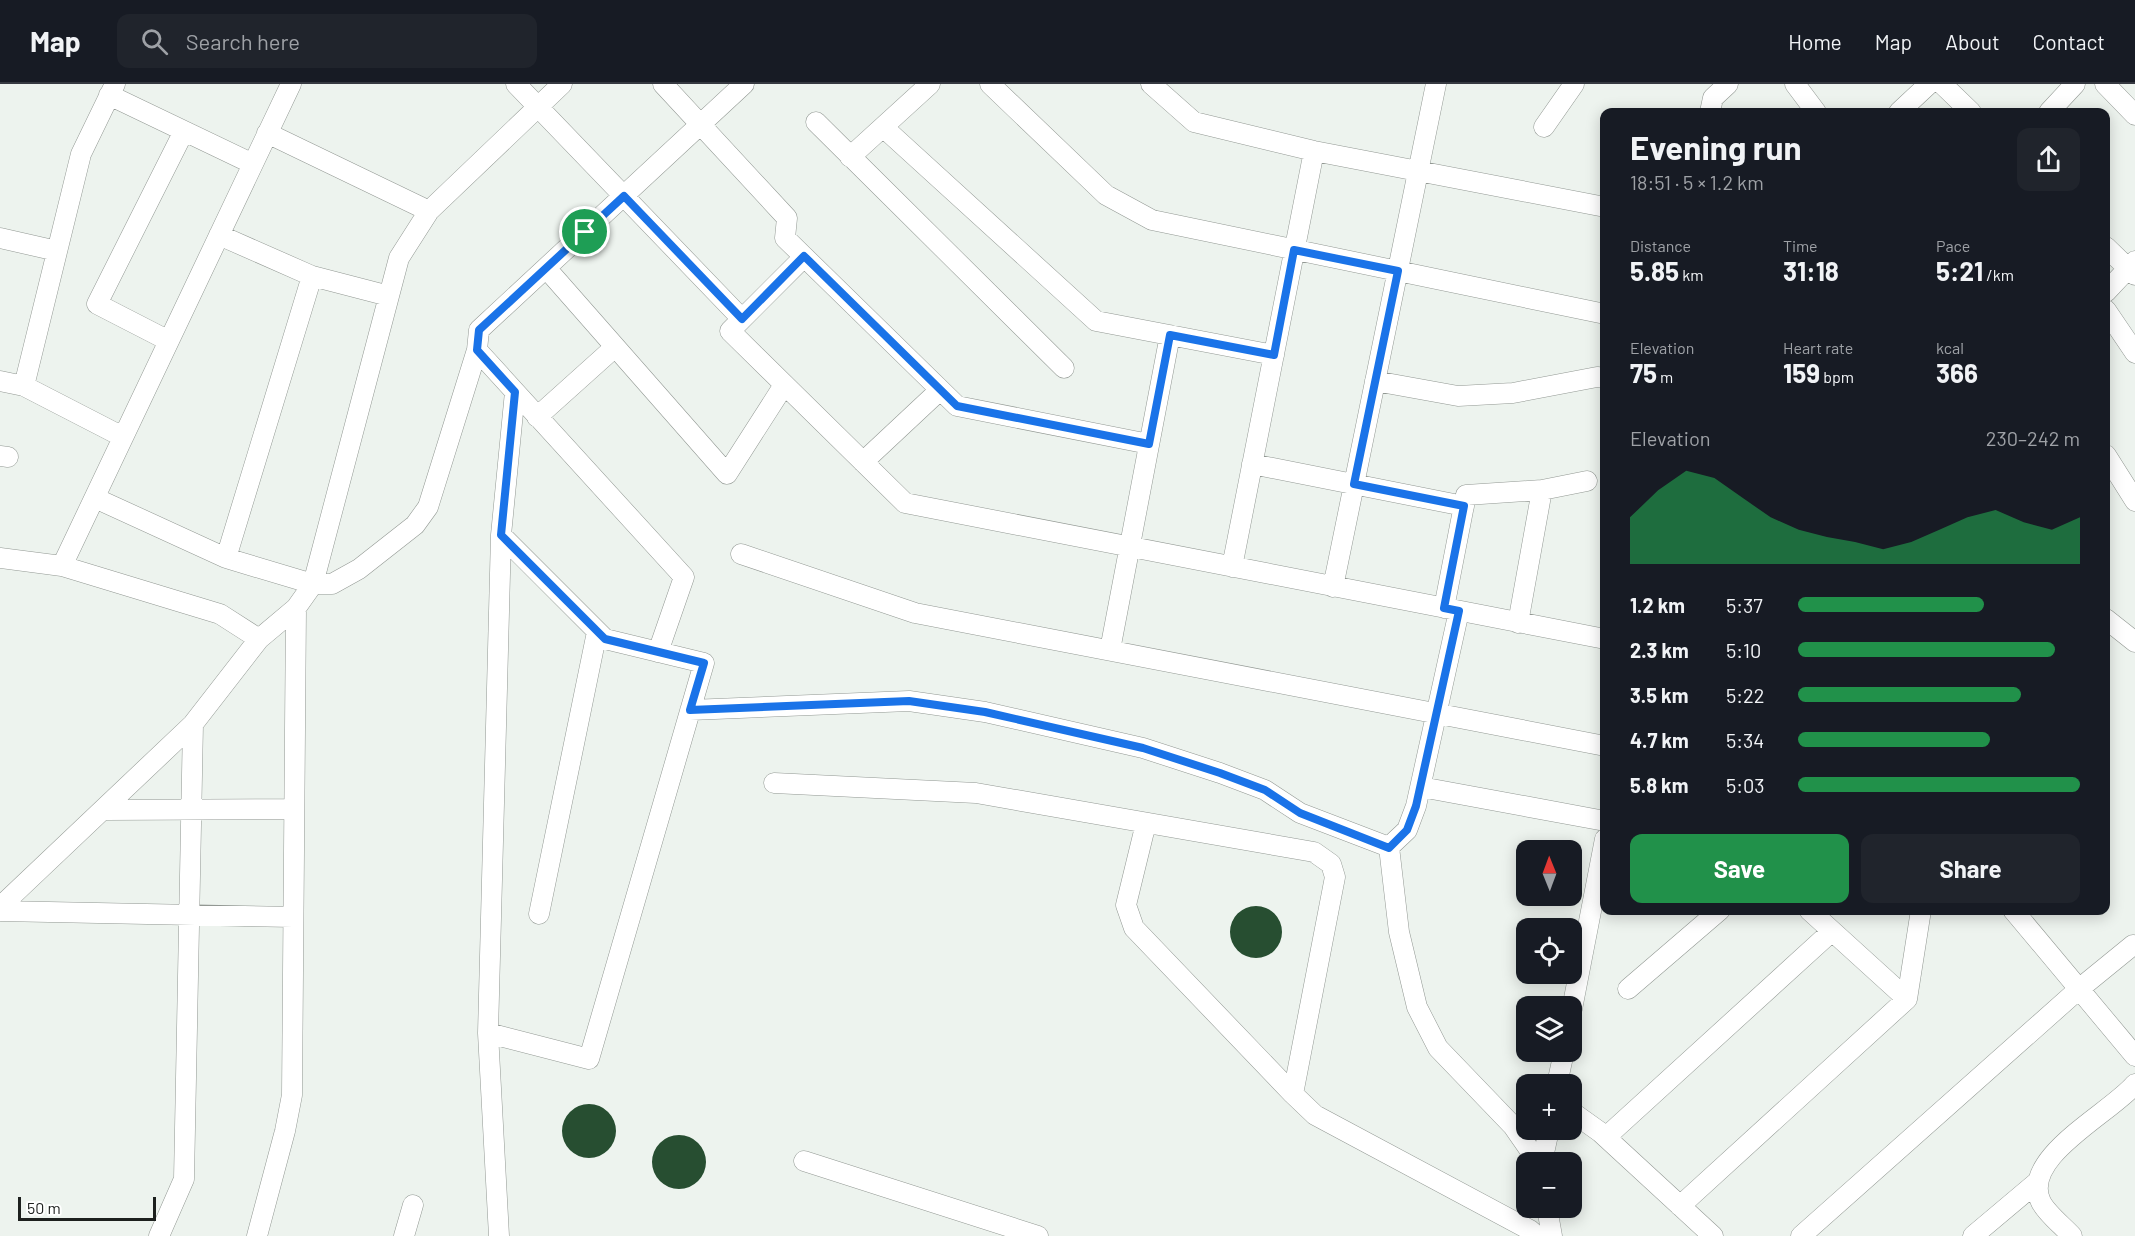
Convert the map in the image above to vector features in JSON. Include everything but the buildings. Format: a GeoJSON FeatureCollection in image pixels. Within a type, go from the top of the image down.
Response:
{"type":"FeatureCollection","features":[{"type":"Feature","properties":{"kind":"street"},"geometry":{"type":"LineString","coordinates":[[62,566],[291,84]]}},
{"type":"Feature","properties":{"kind":"street"},"geometry":{"type":"LineString","coordinates":[[516,84],[742,319]]}},
{"type":"Feature","properties":{"kind":"street"},"geometry":{"type":"LineString","coordinates":[[0,909],[193,724],[259,639],[296,608],[313,584],[399,258],[429,211],[562,84]]}},
{"type":"Feature","properties":{"kind":"street"},"geometry":{"type":"LineString","coordinates":[[663,84],[787,218],[785,238],[957,406],[1149,444]]}},
{"type":"Feature","properties":{"kind":"street"},"geometry":{"type":"LineString","coordinates":[[95,498],[226,558],[313,584],[332,584],[359,569],[415,525],[428,507],[477,350],[479,330],[744,84]]}},
{"type":"Feature","properties":{"kind":"street"},"geometry":{"type":"LineString","coordinates":[[850,157],[930,84]]}},
{"type":"Feature","properties":{"kind":"street"},"geometry":{"type":"LineString","coordinates":[[990,84],[1106,195],[1152,220],[1600,313]]}},
{"type":"Feature","properties":{"kind":"street"},"geometry":{"type":"LineString","coordinates":[[1151,84],[1194,122],[1314,151],[1600,206]]}},
{"type":"Feature","properties":{"kind":"street"},"geometry":{"type":"LineString","coordinates":[[1333,586],[1436,84]]}},
{"type":"Feature","properties":{"kind":"street"},"geometry":{"type":"LineString","coordinates":[[1544,127],[1574,84]]}},
{"type":"Feature","properties":{"kind":"street"},"geometry":{"type":"LineString","coordinates":[[1707,98],[1728,84]]}},
{"type":"Feature","properties":{"kind":"street"},"geometry":{"type":"LineString","coordinates":[[1795,84],[1813,108]]}},
{"type":"Feature","properties":{"kind":"street"},"geometry":{"type":"LineString","coordinates":[[1903,108],[1929,84]]}},
{"type":"Feature","properties":{"kind":"street"},"geometry":{"type":"LineString","coordinates":[[1942,84],[1967,108]]}},
{"type":"Feature","properties":{"kind":"street"},"geometry":{"type":"LineString","coordinates":[[2053,108],[2075,84]]}},
{"type":"Feature","properties":{"kind":"street"},"geometry":{"type":"LineString","coordinates":[[2105,84],[2135,115]]}},
{"type":"Feature","properties":{"kind":"street"},"geometry":{"type":"LineString","coordinates":[[24,386],[81,154],[112,90],[184,131],[253,164]]}},
{"type":"Feature","properties":{"kind":"street"},"geometry":{"type":"LineString","coordinates":[[816,122],[1064,368]]}},
{"type":"Feature","properties":{"kind":"street"},"geometry":{"type":"LineString","coordinates":[[883,127],[1096,321],[1274,355]]}},
{"type":"Feature","properties":{"kind":"street"},"geometry":{"type":"LineString","coordinates":[[169,341],[97,304],[184,131]]}},
{"type":"Feature","properties":{"kind":"street"},"geometry":{"type":"LineString","coordinates":[[267,133],[429,211]]}},
{"type":"Feature","properties":{"kind":"street"},"geometry":{"type":"LineString","coordinates":[[1232,567],[1314,151]]}},
{"type":"Feature","properties":{"kind":"street"},"geometry":{"type":"LineString","coordinates":[[219,235],[312,276],[389,296]]}},
{"type":"Feature","properties":{"kind":"street"},"geometry":{"type":"LineString","coordinates":[[0,238],[57,251]]}},
{"type":"Feature","properties":{"kind":"street"},"geometry":{"type":"LineString","coordinates":[[2110,250],[2133,268],[2110,288]]}},
{"type":"Feature","properties":{"kind":"street"},"geometry":{"type":"LineString","coordinates":[[804,256],[730,331],[905,503],[1600,638]]}},
{"type":"Feature","properties":{"kind":"street"},"geometry":{"type":"LineString","coordinates":[[546,268],[727,474],[784,385]]}},
{"type":"Feature","properties":{"kind":"street"},"geometry":{"type":"LineString","coordinates":[[226,558],[312,276]]}},
{"type":"Feature","properties":{"kind":"street"},"geometry":{"type":"LineString","coordinates":[[2110,316],[2135,353]]}},
{"type":"Feature","properties":{"kind":"street"},"geometry":{"type":"LineString","coordinates":[[1110,650],[1170,335]]}},
{"type":"Feature","properties":{"kind":"street"},"geometry":{"type":"LineString","coordinates":[[537,417],[615,347]]}},
{"type":"Feature","properties":{"kind":"street"},"geometry":{"type":"LineString","coordinates":[[477,350],[684,577],[658,652]]}},
{"type":"Feature","properties":{"kind":"street"},"geometry":{"type":"LineString","coordinates":[[1376,381],[1458,396],[1513,393],[1600,377]]}},
{"type":"Feature","properties":{"kind":"street"},"geometry":{"type":"LineString","coordinates":[[0,381],[24,386],[123,437]]}},
{"type":"Feature","properties":{"kind":"street"},"geometry":{"type":"LineString","coordinates":[[863,462],[940,390]]}},
{"type":"Feature","properties":{"kind":"street"},"geometry":{"type":"LineString","coordinates":[[500,1236],[488,1033],[501,535],[515,392]]}},
{"type":"Feature","properties":{"kind":"street"},"geometry":{"type":"LineString","coordinates":[[2110,461],[2135,501]]}},
{"type":"Feature","properties":{"kind":"street"},"geometry":{"type":"LineString","coordinates":[[1252,464],[1464,506]]}},
{"type":"Feature","properties":{"kind":"street"},"geometry":{"type":"LineString","coordinates":[[1389,848],[1407,830],[1421,787],[1437,713],[1467,495],[1542,490],[1587,481]]}},
{"type":"Feature","properties":{"kind":"street"},"geometry":{"type":"LineString","coordinates":[[1518,623],[1542,490]]}},
{"type":"Feature","properties":{"kind":"street"},"geometry":{"type":"LineString","coordinates":[[488,1033],[589,1059],[704,663],[605,639],[501,535]]}},
{"type":"Feature","properties":{"kind":"street"},"geometry":{"type":"LineString","coordinates":[[741,554],[915,613],[1600,745]]}},
{"type":"Feature","properties":{"kind":"street"},"geometry":{"type":"LineString","coordinates":[[0,558],[62,566],[220,614],[259,639]]}},
{"type":"Feature","properties":{"kind":"street"},"geometry":{"type":"LineString","coordinates":[[257,1236],[285,1131],[292,1095],[296,608]]}},
{"type":"Feature","properties":{"kind":"street"},"geometry":{"type":"LineString","coordinates":[[2110,622],[2135,642]]}},
{"type":"Feature","properties":{"kind":"street"},"geometry":{"type":"LineString","coordinates":[[539,914],[597,632]]}},
{"type":"Feature","properties":{"kind":"street"},"geometry":{"type":"LineString","coordinates":[[690,710],[909,701],[985,712],[1143,748],[1220,773],[1265,790],[1300,813],[1389,848]]}},
{"type":"Feature","properties":{"kind":"street"},"geometry":{"type":"LineString","coordinates":[[159,1236],[183,1179],[193,724]]}},
{"type":"Feature","properties":{"kind":"street"},"geometry":{"type":"LineString","coordinates":[[774,783],[976,793],[1314,852],[1331,864],[1335,877],[1293,1094]]}},
{"type":"Feature","properties":{"kind":"street"},"geometry":{"type":"LineString","coordinates":[[1421,787],[1600,820]]}},
{"type":"Feature","properties":{"kind":"street"},"geometry":{"type":"LineString","coordinates":[[105,810],[294,808]]}},
{"type":"Feature","properties":{"kind":"street"},"geometry":{"type":"LineString","coordinates":[[1146,823],[1126,904],[1134,928],[1315,1115],[1530,1230],[1537,1236]]}},
{"type":"Feature","properties":{"kind":"street"},"geometry":{"type":"LineString","coordinates":[[1389,848],[1400,932],[1417,1007],[1438,1048],[1513,1126],[1532,1152]]}},
{"type":"Feature","properties":{"kind":"street"},"geometry":{"type":"LineString","coordinates":[[1575,996],[1600,865]]}},
{"type":"Feature","properties":{"kind":"street"},"geometry":{"type":"LineString","coordinates":[[0,909],[293,917]]}},
{"type":"Feature","properties":{"kind":"street"},"geometry":{"type":"LineString","coordinates":[[1628,989],[1714,915]]}},
{"type":"Feature","properties":{"kind":"street"},"geometry":{"type":"LineString","coordinates":[[1814,915],[1907,999]]}},
{"type":"Feature","properties":{"kind":"street"},"geometry":{"type":"LineString","coordinates":[[1680,1206],[1907,999],[1920,915]]}},
{"type":"Feature","properties":{"kind":"street"},"geometry":{"type":"LineString","coordinates":[[2017,915],[2135,1056]]}},
{"type":"Feature","properties":{"kind":"street"},"geometry":{"type":"LineString","coordinates":[[1606,1137],[1831,932]]}},
{"type":"Feature","properties":{"kind":"street"},"geometry":{"type":"LineString","coordinates":[[1801,1236],[2079,989],[2133,945]]}},
{"type":"Feature","properties":{"kind":"street"},"geometry":{"type":"LineString","coordinates":[[1973,1236],[2036,1183],[2047,1159],[2133,1088]]}},
{"type":"Feature","properties":{"kind":"street"},"geometry":{"type":"LineString","coordinates":[[1582,1119],[1606,1137],[1713,1236]]}},
{"type":"Feature","properties":{"kind":"street"},"geometry":{"type":"LineString","coordinates":[[804,1161],[1038,1236]]}},
{"type":"Feature","properties":{"kind":"street"},"geometry":{"type":"LineString","coordinates":[[2036,1183],[2042,1202],[2072,1236]]}},
{"type":"Feature","properties":{"kind":"street"},"geometry":{"type":"LineString","coordinates":[[404,1236],[413,1205]]}},
{"type":"Feature","properties":{"kind":"street"},"geometry":{"type":"LineString","coordinates":[[1549,1218],[1552,1236]]}},
{"type":"Feature","properties":{"kind":"route"},"geometry":{"type":"LineString","coordinates":[[624,196],[742,319],[804,256],[957,406],[1149,444],[1170,335],[1274,355],[1294,250],[1398,271],[1354,484],[1464,506],[1444,608],[1459,611],[1416,806],[1407,830],[1389,848],[1300,813],[1265,790],[1220,773],[1143,748],[985,712],[909,701],[861,701],[690,710],[704,663],[605,639],[501,535],[515,392],[477,350],[479,330],[585,232],[624,196]]}}]}
